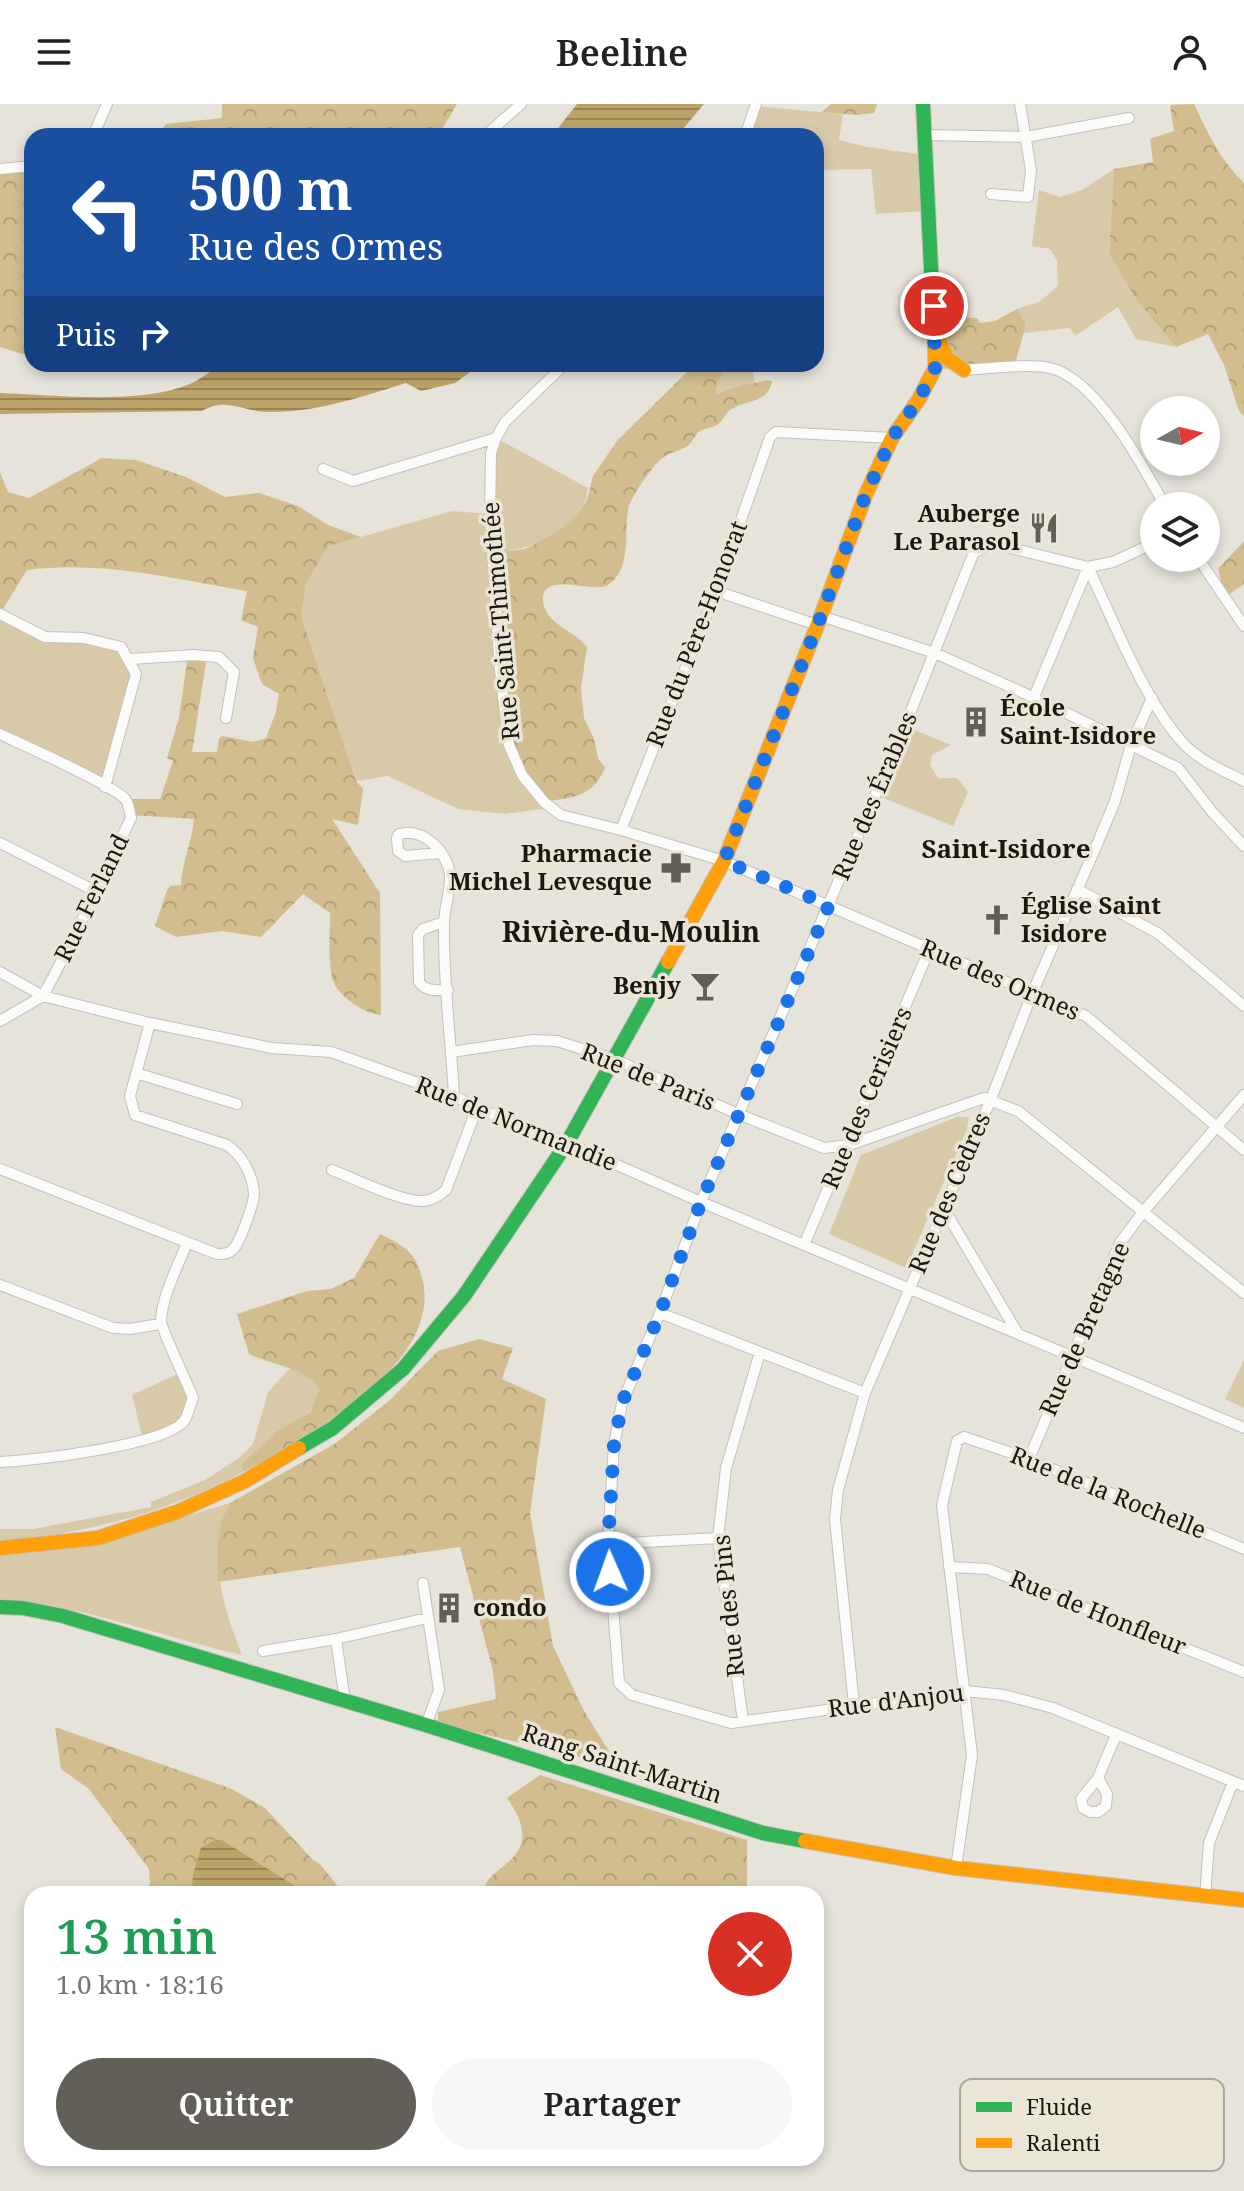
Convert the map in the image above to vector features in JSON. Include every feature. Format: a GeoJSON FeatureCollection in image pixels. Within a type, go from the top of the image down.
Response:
{"type":"FeatureCollection","features":[{"type":"Feature","properties":{"kind":"main road"},"geometry":{"type":"LineString","coordinates":[[919,399],[935,368],[923,104]]}},
{"type":"Feature","properties":{"kind":"main road"},"geometry":{"type":"LineString","coordinates":[[935,321],[947,358],[964,370]]}},
{"type":"Feature","properties":{"kind":"main road"},"geometry":{"type":"LineString","coordinates":[[0,1548],[98,1538],[177,1512],[245,1481],[333,1428],[403,1369],[464,1296],[567,1143],[724,861],[866,494],[892,438],[932,382],[944,374],[964,370]]}},
{"type":"Feature","properties":{"kind":"main road","name":"Rang Saint-Martin"},"geometry":{"type":"LineString","coordinates":[[0,1607],[63,1616],[426,1725],[763,1833],[956,1868],[1244,1900]]}},
{"type":"Feature","properties":{"kind":"street"},"geometry":{"type":"LineString","coordinates":[[96,128],[107,104]]}},
{"type":"Feature","properties":{"kind":"street"},"geometry":{"type":"LineString","coordinates":[[494,128],[521,104]]}},
{"type":"Feature","properties":{"kind":"street"},"geometry":{"type":"LineString","coordinates":[[748,128],[756,104]]}},
{"type":"Feature","properties":{"kind":"street"},"geometry":{"type":"LineString","coordinates":[[991,194],[1028,197],[1031,170],[1020,104]]}},
{"type":"Feature","properties":{"kind":"street"},"geometry":{"type":"LineString","coordinates":[[924,135],[1026,137],[1129,118]]}},
{"type":"Feature","properties":{"kind":"street"},"geometry":{"type":"LineString","coordinates":[[0,169],[24,167]]}},
{"type":"Feature","properties":{"kind":"street"},"geometry":{"type":"LineString","coordinates":[[964,370],[1046,367],[1066,373],[1128,439],[1157,492]]}},
{"type":"Feature","properties":{"kind":"street"},"geometry":{"type":"LineString","coordinates":[[323,469],[353,481],[496,438],[505,422],[557,372]]}},
{"type":"Feature","properties":{"kind":"street","name":"Rue du Père-Honorat"},"geometry":{"type":"LineString","coordinates":[[621,830],[716,591],[770,437],[776,432],[892,438]]}},
{"type":"Feature","properties":{"kind":"street","name":"Rue Saint-Thimothée"},"geometry":{"type":"LineString","coordinates":[[496,438],[491,453],[490,514],[500,671],[509,745],[522,775],[544,802],[561,815],[724,861]]}},
{"type":"Feature","properties":{"kind":"street","name":"Rue des Érables"},"geometry":{"type":"LineString","coordinates":[[632,1695],[619,1683],[608,1544],[614,1445],[622,1403],[660,1313],[701,1202],[935,653],[974,552],[994,544],[1088,567]]}},
{"type":"Feature","properties":{"kind":"street"},"geometry":{"type":"LineString","coordinates":[[1088,567],[1113,562],[1140,549]]}},
{"type":"Feature","properties":{"kind":"street"},"geometry":{"type":"LineString","coordinates":[[1034,697],[1088,567]]}},
{"type":"Feature","properties":{"kind":"street"},"geometry":{"type":"LineString","coordinates":[[1088,567],[1152,698],[1186,745],[1208,763],[1244,781]]}},
{"type":"Feature","properties":{"kind":"street"},"geometry":{"type":"LineString","coordinates":[[1207,572],[1244,626]]}},
{"type":"Feature","properties":{"kind":"street"},"geometry":{"type":"LineString","coordinates":[[716,591],[935,653],[1034,697],[1178,768],[1244,846]]}},
{"type":"Feature","properties":{"kind":"street"},"geometry":{"type":"LineString","coordinates":[[0,614],[45,637],[84,638],[121,647],[136,674],[105,787],[0,734]]}},
{"type":"Feature","properties":{"kind":"street"},"geometry":{"type":"LineString","coordinates":[[130,659],[193,655],[219,657],[234,672],[226,718]]}},
{"type":"Feature","properties":{"kind":"street","name":"Rue des Cèdres"},"geometry":{"type":"LineString","coordinates":[[854,1705],[835,1519],[838,1490],[865,1393],[1115,801],[1131,745],[1152,698]]}},
{"type":"Feature","properties":{"kind":"street","name":"Rue Ferland"},"geometry":{"type":"LineString","coordinates":[[43,996],[131,818],[125,799],[105,787]]}},
{"type":"Feature","properties":{"kind":"street"},"geometry":{"type":"LineString","coordinates":[[0,843],[95,891]]}},
{"type":"Feature","properties":{"kind":"street"},"geometry":{"type":"LineString","coordinates":[[440,853],[450,874],[444,922],[454,1096]]}},
{"type":"Feature","properties":{"kind":"street","name":"Rue des Ormes"},"geometry":{"type":"LineString","coordinates":[[724,861],[1086,1016],[1244,1150]]}},
{"type":"Feature","properties":{"kind":"street"},"geometry":{"type":"LineString","coordinates":[[1077,889],[1159,934],[1244,1006]]}},
{"type":"Feature","properties":{"kind":"street"},"geometry":{"type":"LineString","coordinates":[[444,922],[423,929],[418,935],[419,982],[430,990],[448,990]]}},
{"type":"Feature","properties":{"kind":"street","name":"Rue des Cerisiers"},"geometry":{"type":"LineString","coordinates":[[804,1245],[849,1145],[929,950]]}},
{"type":"Feature","properties":{"kind":"street","name":"Rue de Normandie"},"geometry":{"type":"LineString","coordinates":[[0,972],[43,996],[150,1023],[272,1048],[331,1052],[454,1096],[1244,1428]]}},
{"type":"Feature","properties":{"kind":"street"},"geometry":{"type":"LineString","coordinates":[[0,1021],[43,996]]}},
{"type":"Feature","properties":{"kind":"street"},"geometry":{"type":"LineString","coordinates":[[0,1169],[217,1254],[225,1254],[235,1248],[255,1198],[239,1153],[227,1145],[135,1115],[130,1096],[150,1023]]}},
{"type":"Feature","properties":{"kind":"street","name":"Rue de Paris"},"geometry":{"type":"LineString","coordinates":[[451,1052],[533,1040],[557,1041],[614,1059],[824,1148],[849,1145],[984,1098],[991,1099]]}},
{"type":"Feature","properties":{"kind":"street"},"geometry":{"type":"LineString","coordinates":[[136,1073],[237,1104]]}},
{"type":"Feature","properties":{"kind":"street","name":"Rue de Bretagne"},"geometry":{"type":"LineString","coordinates":[[1029,1459],[1120,1243],[1244,1095]]}},
{"type":"Feature","properties":{"kind":"street"},"geometry":{"type":"LineString","coordinates":[[991,1099],[1018,1111],[1244,1293]]}},
{"type":"Feature","properties":{"kind":"street"},"geometry":{"type":"LineString","coordinates":[[332,1170],[410,1200],[425,1201],[437,1197],[446,1190],[477,1108]]}},
{"type":"Feature","properties":{"kind":"street"},"geometry":{"type":"LineString","coordinates":[[944,1209],[1017,1332]]}},
{"type":"Feature","properties":{"kind":"street"},"geometry":{"type":"LineString","coordinates":[[0,1462],[52,1459],[143,1440],[175,1428],[184,1421],[193,1398],[184,1371],[160,1324],[187,1243]]}},
{"type":"Feature","properties":{"kind":"street"},"geometry":{"type":"LineString","coordinates":[[0,1285],[113,1328],[130,1329],[160,1324]]}},
{"type":"Feature","properties":{"kind":"street"},"geometry":{"type":"LineString","coordinates":[[660,1313],[865,1393]]}},
{"type":"Feature","properties":{"kind":"street","name":"Rue des Pins"},"geometry":{"type":"LineString","coordinates":[[743,1721],[718,1538],[729,1457],[760,1352]]}},
{"type":"Feature","properties":{"kind":"street","name":"Rue de la Rochelle"},"geometry":{"type":"LineString","coordinates":[[949,1567],[942,1505],[957,1441],[964,1437],[1029,1459],[1244,1549]]}},
{"type":"Feature","properties":{"kind":"street"},"geometry":{"type":"LineString","coordinates":[[608,1544],[718,1538]]}},
{"type":"Feature","properties":{"kind":"street"},"geometry":{"type":"LineString","coordinates":[[949,1567],[972,1755],[956,1868]]}},
{"type":"Feature","properties":{"kind":"street","name":"Rue de Honfleur"},"geometry":{"type":"LineString","coordinates":[[949,1567],[988,1569],[1244,1672]]}},
{"type":"Feature","properties":{"kind":"street"},"geometry":{"type":"LineString","coordinates":[[423,1583],[439,1690],[426,1725]]}},
{"type":"Feature","properties":{"kind":"street"},"geometry":{"type":"LineString","coordinates":[[263,1651],[336,1639],[427,1618]]}},
{"type":"Feature","properties":{"kind":"street"},"geometry":{"type":"LineString","coordinates":[[336,1639],[345,1701]]}},
{"type":"Feature","properties":{"kind":"street","name":"Rue d'Anjou"},"geometry":{"type":"LineString","coordinates":[[632,1695],[731,1723],[965,1691],[1004,1695],[1053,1708],[1239,1784]]}},
{"type":"Feature","properties":{"kind":"street"},"geometry":{"type":"LineString","coordinates":[[1098,1778],[1116,1735]]}},
{"type":"Feature","properties":{"kind":"street"},"geometry":{"type":"LineString","coordinates":[[1205,1897],[1209,1843],[1239,1784]]}},
{"type":"Feature","properties":{"kind":"shaded area"},"geometry":{"type":"Polygon","coordinates":[[[577,104],[704,104],[684,128],[558,128],[577,104]]]}},
{"type":"Feature","properties":{"kind":"shaded area"},"geometry":{"type":"Polygon","coordinates":[[[755,106],[843,114],[839,140],[925,155],[928,211],[876,214],[871,169],[824,170],[824,128],[748,128],[755,106]]]}},
{"type":"Feature","properties":{"kind":"shaded area"},"geometry":{"type":"Polygon","coordinates":[[[1114,169],[1109,254],[1135,298],[1176,347],[1136,339],[1118,307],[1075,336],[1070,328],[1023,333],[1026,324],[1017,309],[1039,302],[1058,286],[1057,260],[1050,249],[1032,246],[1039,190],[1060,197],[1082,190],[1114,169]]]}},
{"type":"Feature","properties":{"kind":"shaded area"},"geometry":{"type":"Polygon","coordinates":[[[209,372],[470,372],[455,383],[421,391],[406,383],[338,403],[285,412],[219,405],[202,411],[0,414],[0,393],[122,397],[169,390],[209,372]]]}},
{"type":"Feature","properties":{"kind":"shaded area"},"geometry":{"type":"Polygon","coordinates":[[[723,372],[753,372],[755,383],[732,388],[716,396],[716,384],[723,372]]]}},
{"type":"Feature","properties":{"kind":"shaded area"},"geometry":{"type":"Polygon","coordinates":[[[496,438],[588,488],[579,513],[546,539],[507,551],[496,536],[544,802],[542,809],[505,814],[458,809],[388,776],[356,781],[301,616],[306,583],[329,546],[452,511],[490,514],[496,438]]]}},
{"type":"Feature","properties":{"kind":"shaded area"},"geometry":{"type":"Polygon","coordinates":[[[0,614],[33,633],[121,647],[136,674],[105,787],[0,734],[0,614]]]}},
{"type":"Feature","properties":{"kind":"shaded area"},"geometry":{"type":"Polygon","coordinates":[[[905,726],[951,745],[932,755],[930,765],[938,778],[957,778],[968,792],[953,826],[876,795],[905,726]]]}},
{"type":"Feature","properties":{"kind":"shaded area"},"geometry":{"type":"Polygon","coordinates":[[[957,1117],[969,1117],[967,1129],[906,1268],[829,1234],[861,1155],[957,1117]]]}},
{"type":"Feature","properties":{"kind":"shaded area"},"geometry":{"type":"Polygon","coordinates":[[[1244,1360],[1244,1408],[1225,1399],[1244,1360]]]}},
{"type":"Feature","properties":{"kind":"shaded area"},"geometry":{"type":"Polygon","coordinates":[[[290,1368],[306,1376],[319,1389],[311,1412],[278,1430],[242,1464],[243,1472],[185,1499],[125,1519],[64,1533],[0,1540],[0,1529],[33,1529],[151,1507],[151,1502],[205,1480],[239,1458],[253,1444],[268,1392],[290,1368]]]}},
{"type":"Feature","properties":{"kind":"shaded area"},"geometry":{"type":"Polygon","coordinates":[[[184,1371],[193,1398],[184,1421],[143,1440],[132,1395],[184,1371]]]}},
{"type":"Feature","properties":{"kind":"shaded area"},"geometry":{"type":"Polygon","coordinates":[[[230,1503],[219,1541],[218,1560],[223,1598],[242,1655],[92,1615],[0,1599],[0,1553],[115,1537],[230,1503]]]}},
{"type":"Feature","properties":{"kind":"shaded area"},"geometry":{"type":"Polygon","coordinates":[[[222,1840],[295,1886],[192,1886],[201,1847],[222,1840]]]}},
{"type":"Feature","properties":{"kind":"green space"},"geometry":{"type":"Polygon","coordinates":[[[222,104],[457,104],[443,128],[163,128],[166,124],[222,118],[222,104]]]}},
{"type":"Feature","properties":{"kind":"green space"},"geometry":{"type":"Polygon","coordinates":[[[831,104],[877,104],[874,113],[822,112],[831,104]]]}},
{"type":"Feature","properties":{"kind":"green space"},"geometry":{"type":"Polygon","coordinates":[[[1194,104],[1209,136],[1244,183],[1244,416],[1239,411],[1224,365],[1208,334],[1176,347],[1135,298],[1109,254],[1114,169],[1153,162],[1150,139],[1174,131],[1170,105],[1194,104]]]}},
{"type":"Feature","properties":{"kind":"green space"},"geometry":{"type":"Polygon","coordinates":[[[24,167],[24,354],[0,347],[0,169],[24,167]]]}},
{"type":"Feature","properties":{"kind":"green space"},"geometry":{"type":"Polygon","coordinates":[[[1017,309],[1026,324],[1014,368],[935,368],[935,321],[957,317],[977,318],[980,323],[995,321],[1017,309]]]}},
{"type":"Feature","properties":{"kind":"green space"},"geometry":{"type":"Polygon","coordinates":[[[687,372],[723,372],[716,384],[716,395],[732,388],[772,381],[766,394],[730,410],[720,423],[700,431],[689,445],[664,457],[652,469],[629,505],[626,550],[616,578],[601,587],[560,585],[551,586],[545,591],[544,608],[548,615],[587,647],[581,688],[584,718],[594,739],[598,758],[605,768],[588,791],[544,802],[509,745],[496,536],[507,551],[525,549],[559,531],[577,515],[587,500],[593,476],[617,441],[687,372]]]}},
{"type":"Feature","properties":{"kind":"green space"},"geometry":{"type":"Polygon","coordinates":[[[102,458],[136,460],[186,477],[225,497],[259,493],[298,506],[328,525],[361,537],[329,546],[306,583],[301,616],[356,781],[363,789],[358,825],[332,819],[380,893],[381,1015],[366,1011],[352,1002],[335,985],[330,962],[330,913],[303,894],[261,937],[222,931],[176,937],[155,926],[167,890],[170,886],[181,885],[194,819],[130,815],[125,799],[160,799],[173,761],[167,758],[179,718],[188,655],[207,656],[192,752],[217,752],[219,738],[223,736],[253,742],[266,738],[279,694],[262,684],[253,658],[258,627],[241,620],[247,591],[110,569],[27,570],[0,614],[0,472],[8,492],[29,498],[102,458]]]}},
{"type":"Feature","properties":{"kind":"green space"},"geometry":{"type":"Polygon","coordinates":[[[1244,541],[1244,584],[1225,597],[1220,567],[1244,541]]]}},
{"type":"Feature","properties":{"kind":"green space"},"geometry":{"type":"Polygon","coordinates":[[[380,1234],[409,1252],[423,1282],[423,1313],[411,1342],[390,1370],[332,1420],[243,1472],[242,1464],[278,1430],[311,1412],[319,1389],[296,1371],[249,1354],[237,1314],[307,1291],[331,1289],[354,1278],[380,1234]]]}},
{"type":"Feature","properties":{"kind":"green space"},"geometry":{"type":"Polygon","coordinates":[[[479,1339],[513,1348],[502,1379],[546,1399],[530,1513],[553,1646],[584,1711],[619,1767],[438,1723],[438,1712],[496,1699],[493,1671],[460,1547],[218,1582],[221,1522],[230,1503],[336,1443],[390,1400],[438,1351],[479,1339]]]}},
{"type":"Feature","properties":{"kind":"green space"},"geometry":{"type":"Polygon","coordinates":[[[55,1727],[232,1789],[265,1808],[338,1886],[295,1886],[222,1840],[215,1840],[201,1847],[192,1886],[149,1886],[149,1869],[89,1789],[61,1769],[55,1727]]]}},
{"type":"Feature","properties":{"kind":"green space"},"geometry":{"type":"Polygon","coordinates":[[[540,1775],[747,1840],[747,1886],[486,1886],[492,1876],[511,1860],[519,1849],[522,1837],[519,1820],[507,1798],[540,1775]]]}},
{"type":"Feature","properties":{"kind":"traffic: fast"},"geometry":{"type":"LineString","coordinates":[[923,104],[935,350]]}},
{"type":"Feature","properties":{"kind":"traffic: fast"},"geometry":{"type":"LineString","coordinates":[[299,1448],[333,1428],[403,1369],[464,1296],[567,1143],[668,962]]}},
{"type":"Feature","properties":{"kind":"traffic: fast"},"geometry":{"type":"LineString","coordinates":[[0,1607],[63,1616],[426,1725],[763,1833],[805,1841]]}},
{"type":"Feature","properties":{"kind":"traffic: slow"},"geometry":{"type":"LineString","coordinates":[[938,338],[947,358],[964,370]]}},
{"type":"Feature","properties":{"kind":"traffic: slow"},"geometry":{"type":"LineString","coordinates":[[668,962],[724,861],[866,494],[892,438],[919,399],[935,368],[935,350]]}},
{"type":"Feature","properties":{"kind":"traffic: slow"},"geometry":{"type":"LineString","coordinates":[[0,1548],[98,1538],[177,1512],[245,1481],[299,1448]]}},
{"type":"Feature","properties":{"kind":"traffic: slow"},"geometry":{"type":"LineString","coordinates":[[805,1841],[956,1868],[1244,1900]]}},
{"type":"Feature","properties":{"kind":"place","name":"Auberge Le Parasol"},"geometry":{"type":"Point","coordinates":[1044,528]}},
{"type":"Feature","properties":{"kind":"place","name":"École Saint-Isidore"},"geometry":{"type":"Point","coordinates":[976,722]}},
{"type":"Feature","properties":{"kind":"place","name":"Pharmacie Michel Levesque"},"geometry":{"type":"Point","coordinates":[676,868]}},
{"type":"Feature","properties":{"kind":"place","name":"Église Saint Isidore"},"geometry":{"type":"Point","coordinates":[997,920]}},
{"type":"Feature","properties":{"kind":"place","name":"Benjy"},"geometry":{"type":"Point","coordinates":[705,986]}},
{"type":"Feature","properties":{"kind":"place","name":"condo"},"geometry":{"type":"Point","coordinates":[449,1608]}},
{"type":"Feature","properties":{"kind":"district","name":"Saint-Isidore"},"geometry":{"type":"Point","coordinates":[1006,849]}},
{"type":"Feature","properties":{"kind":"district","name":"Rivière-du-Moulin"},"geometry":{"type":"Point","coordinates":[631,932]}},
{"type":"Feature","properties":{"kind":"route"},"geometry":{"type":"LineString","coordinates":[[610,1572],[608,1544],[614,1445],[622,1403],[660,1313],[701,1202],[829,905],[724,861],[866,494],[892,438],[919,399],[935,368],[934,306]]}}]}
